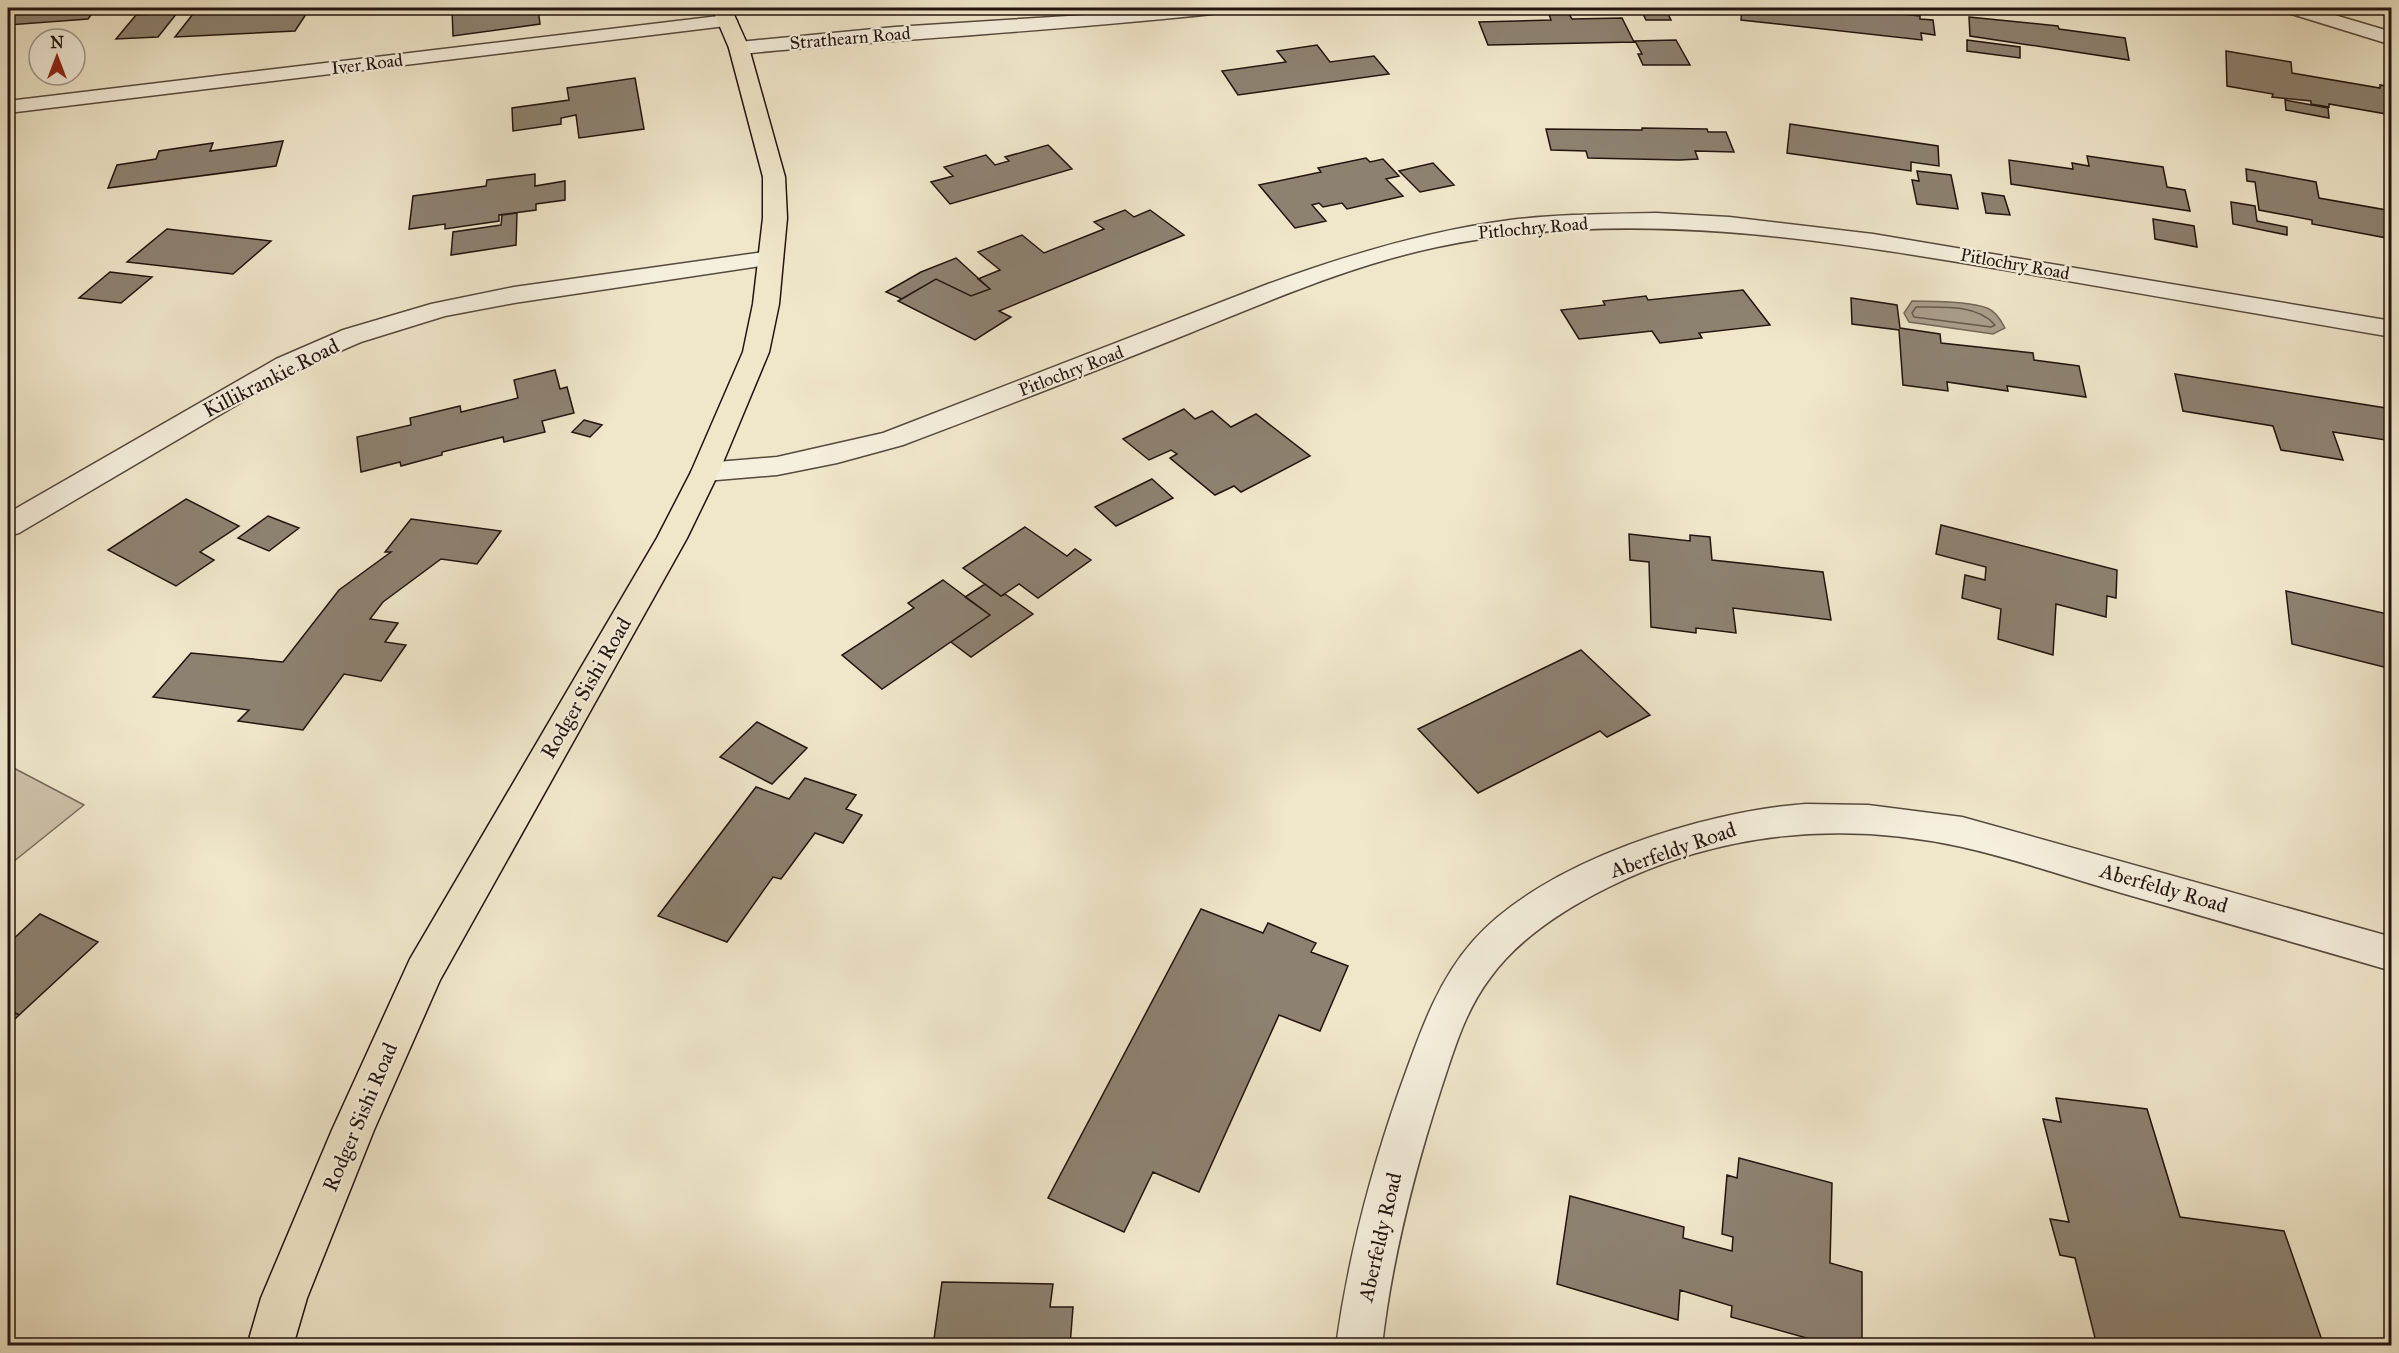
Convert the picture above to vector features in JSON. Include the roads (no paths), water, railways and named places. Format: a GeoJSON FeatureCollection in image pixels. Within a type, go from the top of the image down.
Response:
{"type":"FeatureCollection","features":[{"type":"Feature","properties":{"kind":"main road","name":"Rodger Sishi Road"},"geometry":{"type":"LineString","coordinates":[[270,1346],[284,1298],[297,1266],[353,1130],[424,971],[672,538],[705,472],[756,352],[766,304],[771,258],[775,218],[774,177],[739,48],[724,14]]}},
{"type":"Feature","properties":{"kind":"street","name":"Strathearn Road"},"geometry":{"type":"LineString","coordinates":[[739,48],[896,33],[1101,20],[1212,8]]}},
{"type":"Feature","properties":{"kind":"street"},"geometry":{"type":"LineString","coordinates":[[2292,8],[2391,39]]}},
{"type":"Feature","properties":{"kind":"street","name":"Iver Road"},"geometry":{"type":"LineString","coordinates":[[8,107],[724,14]]}},
{"type":"Feature","properties":{"kind":"street","name":"Pitlochry Road"},"geometry":{"type":"LineString","coordinates":[[705,472],[777,466],[837,454],[893,439],[1302,279],[1373,256],[1440,239],[1544,225],[1620,221],[1693,221],[1817,232],[2391,329]]}},
{"type":"Feature","properties":{"kind":"street","name":"Killikrankie Road"},"geometry":{"type":"LineString","coordinates":[[8,526],[285,365],[352,336],[440,309],[514,295],[771,258]]}},
{"type":"Feature","properties":{"kind":"street","name":"Aberfeldy Road"},"geometry":{"type":"LineString","coordinates":[[1359,1346],[1365,1288],[1403,1138],[1452,1002],[1488,951],[1526,917],[1575,886],[1633,861],[1691,840],[1753,824],[1837,818],[1900,822],[1973,835],[2391,954]]}},
{"type":"Feature","properties":{"kind":"water"},"geometry":{"type":"Polygon","coordinates":[[[1912,301],[1950,302],[1987,308],[1993,311],[2005,328],[1993,334],[1909,322],[1904,313],[1912,301]]]}}]}
